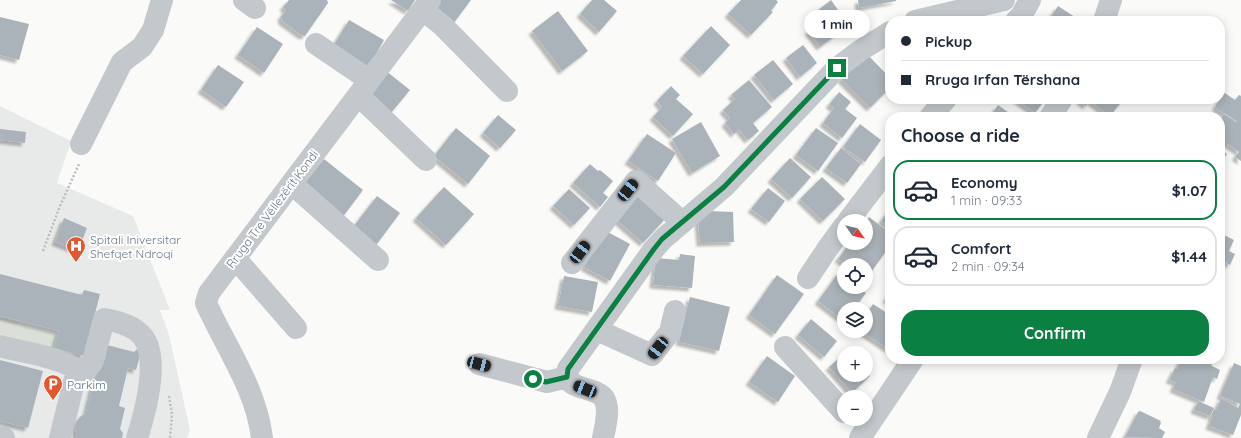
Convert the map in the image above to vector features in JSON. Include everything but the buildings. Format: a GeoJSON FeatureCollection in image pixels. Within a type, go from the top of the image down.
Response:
{"type":"FeatureCollection","features":[{"type":"Feature","properties":{"kind":"street"},"geometry":{"type":"LineString","coordinates":[[81,151],[122,62],[142,48],[154,30],[162,0]]}},
{"type":"Feature","properties":{"kind":"street"},"geometry":{"type":"LineString","coordinates":[[936,16],[1004,0]]}},
{"type":"Feature","properties":{"kind":"street"},"geometry":{"type":"LineString","coordinates":[[1021,16],[1030,0]]}},
{"type":"Feature","properties":{"kind":"street"},"geometry":{"type":"LineString","coordinates":[[1106,16],[1111,0]]}},
{"type":"Feature","properties":{"kind":"street"},"geometry":{"type":"LineString","coordinates":[[427,5],[443,26],[507,91]]}},
{"type":"Feature","properties":{"kind":"street","name":"Rruga Tre Vëllezërit Kondi"},"geometry":{"type":"LineString","coordinates":[[262,438],[255,403],[246,380],[206,303],[209,292],[427,5]]}},
{"type":"Feature","properties":{"kind":"street"},"geometry":{"type":"LineString","coordinates":[[602,438],[607,415],[607,408],[604,399],[598,394],[571,383],[567,377],[568,369],[654,249],[682,222],[724,187],[837,68],[861,50],[885,35]]}},
{"type":"Feature","properties":{"kind":"street"},"geometry":{"type":"LineString","coordinates":[[316,44],[364,87],[426,160]]}},
{"type":"Feature","properties":{"kind":"street"},"geometry":{"type":"LineString","coordinates":[[934,112],[942,104]]}},
{"type":"Feature","properties":{"kind":"street"},"geometry":{"type":"LineString","coordinates":[[853,214],[885,173]]}},
{"type":"Feature","properties":{"kind":"street"},"geometry":{"type":"LineString","coordinates":[[572,263],[636,181],[682,222]]}},
{"type":"Feature","properties":{"kind":"street"},"geometry":{"type":"LineString","coordinates":[[292,184],[378,260]]}},
{"type":"Feature","properties":{"kind":"street"},"geometry":{"type":"LineString","coordinates":[[808,278],[837,236]]}},
{"type":"Feature","properties":{"kind":"street"},"geometry":{"type":"LineString","coordinates":[[235,258],[296,328]]}},
{"type":"Feature","properties":{"kind":"street"},"geometry":{"type":"LineString","coordinates":[[597,330],[652,356],[670,332],[675,311]]}},
{"type":"Feature","properties":{"kind":"street"},"geometry":{"type":"LineString","coordinates":[[0,346],[52,359],[72,366],[77,370],[86,371],[93,361],[104,319],[125,324],[142,336],[150,348],[150,382],[144,416],[137,438]]}},
{"type":"Feature","properties":{"kind":"street"},"geometry":{"type":"LineString","coordinates":[[785,347],[837,404]]}},
{"type":"Feature","properties":{"kind":"street"},"geometry":{"type":"LineString","coordinates":[[479,364],[546,382],[567,377]]}},
{"type":"Feature","properties":{"kind":"street"},"geometry":{"type":"LineString","coordinates":[[858,430],[909,364]]}},
{"type":"Feature","properties":{"kind":"street"},"geometry":{"type":"LineString","coordinates":[[1098,438],[1124,383],[1130,364]]}},
{"type":"Feature","properties":{"kind":"street"},"geometry":{"type":"LineString","coordinates":[[60,438],[77,370]]}},
{"type":"Feature","properties":{"kind":"street"},"geometry":{"type":"LineString","coordinates":[[0,437],[4,438]]}},
{"type":"Feature","properties":{"kind":"path"},"geometry":{"type":"LineString","coordinates":[[43,251],[81,151]]}},
{"type":"Feature","properties":{"kind":"shaded area","name":"Spitali Iniversitar Shefqet Ndroqi"},"geometry":{"type":"Polygon","coordinates":[[[0,106],[71,141],[57,183],[133,216],[170,310],[160,310],[169,335],[190,430],[187,438],[0,438],[0,106]]]}},
{"type":"Feature","properties":{"kind":"shaded area"},"geometry":{"type":"Polygon","coordinates":[[[0,318],[18,322],[18,325],[56,334],[52,351],[0,338],[0,318]]]}},
{"type":"Feature","properties":{"kind":"place","name":"Spitali Iniversitar Shefqet Ndroqi"},"geometry":{"type":"Point","coordinates":[76,263]}},
{"type":"Feature","properties":{"kind":"place","name":"Parkim"},"geometry":{"type":"Point","coordinates":[53,401]}},
{"type":"Feature","properties":{"kind":"route"},"geometry":{"type":"LineString","coordinates":[[533,379],[546,382],[567,377],[568,369],[662,239],[724,187],[837,68]]}}]}
